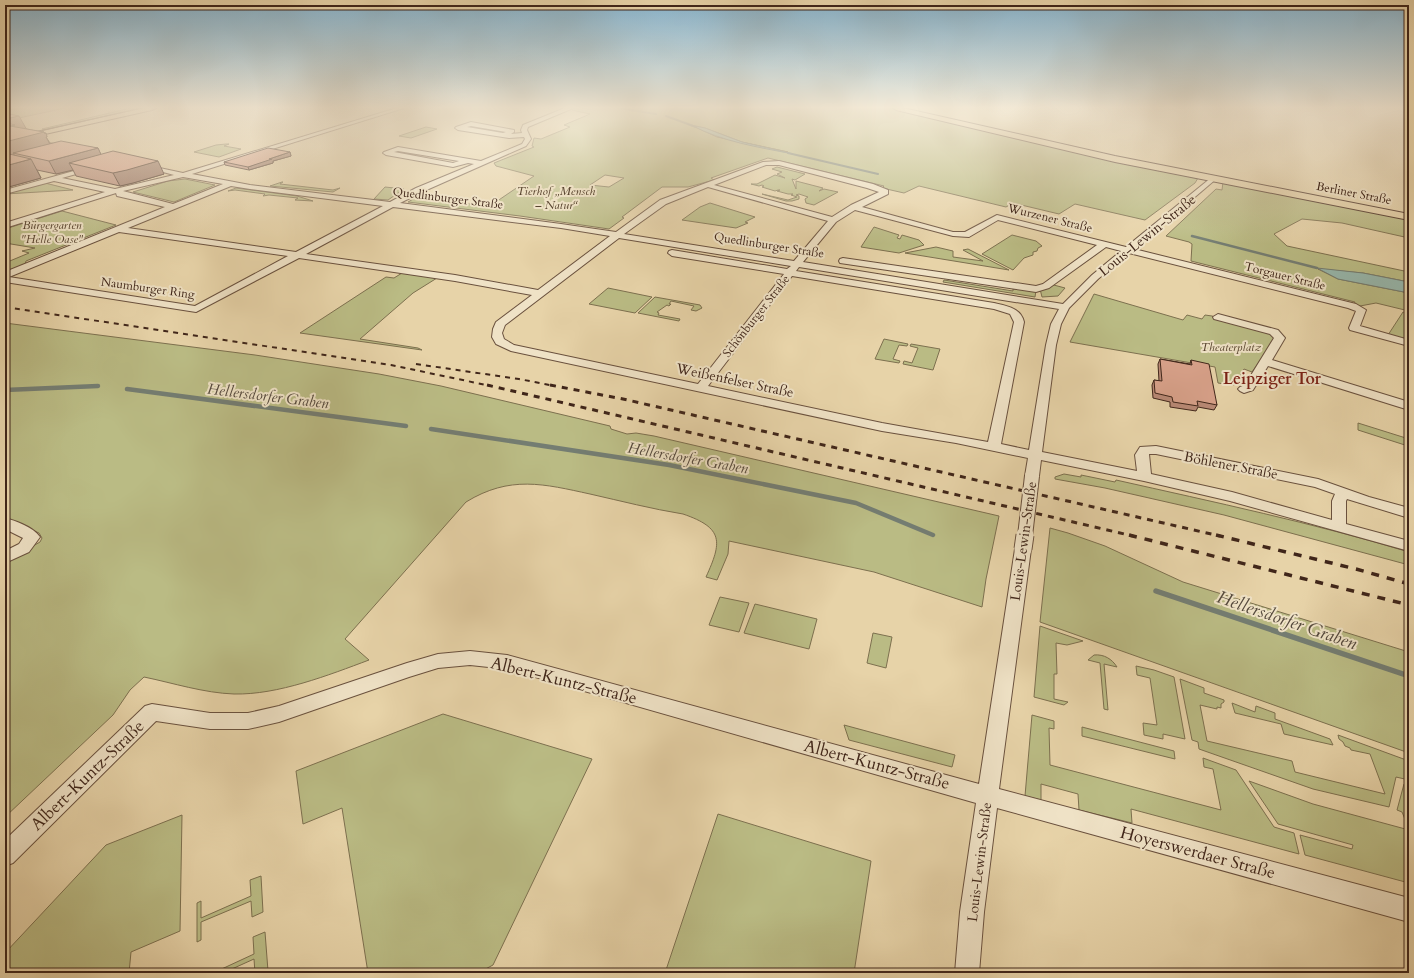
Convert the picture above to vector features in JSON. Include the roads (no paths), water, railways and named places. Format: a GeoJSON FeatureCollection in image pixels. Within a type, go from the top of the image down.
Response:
{"type":"FeatureCollection","features":[{"type":"Feature","properties":{"kind":"main road","name":"Berliner Straße"},"geometry":{"type":"LineString","coordinates":[[1092,154],[1409,217]]}},
{"type":"Feature","properties":{"kind":"street"},"geometry":{"type":"LineString","coordinates":[[5,226],[119,190],[183,175],[252,154]]}},
{"type":"Feature","properties":{"kind":"street"},"geometry":{"type":"LineString","coordinates":[[390,154],[452,165],[467,161]]}},
{"type":"Feature","properties":{"kind":"street"},"geometry":{"type":"LineString","coordinates":[[425,154],[481,163]]}},
{"type":"Feature","properties":{"kind":"street","name":"Naumburger Ring"},"geometry":{"type":"LineString","coordinates":[[5,279],[196,309],[391,204],[439,180],[503,154]]}},
{"type":"Feature","properties":{"kind":"street","name":"Schönburger Straße"},"geometry":{"type":"LineString","coordinates":[[700,389],[790,272],[808,255],[833,220],[854,207],[883,194],[885,191],[774,162],[765,163],[707,185]]}},
{"type":"Feature","properties":{"kind":"street","name":"Quedlinburger Straße"},"geometry":{"type":"LineString","coordinates":[[136,163],[183,175],[250,187],[538,223],[1065,306]]}},
{"type":"Feature","properties":{"kind":"street"},"geometry":{"type":"LineString","coordinates":[[5,192],[98,167]]}},
{"type":"Feature","properties":{"kind":"street"},"geometry":{"type":"LineString","coordinates":[[40,175],[105,190],[119,190]]}},
{"type":"Feature","properties":{"kind":"street","name":"Louis-Lewin-Straße"},"geometry":{"type":"LineString","coordinates":[[967,973],[972,912],[987,795],[1051,344],[1056,324],[1065,306],[1095,277],[1214,178]]}},
{"type":"Feature","properties":{"kind":"street"},"geometry":{"type":"LineString","coordinates":[[5,275],[232,183]]}},
{"type":"Feature","properties":{"kind":"street"},"geometry":{"type":"LineString","coordinates":[[707,185],[833,220]]}},
{"type":"Feature","properties":{"kind":"street","name":"Weißenfelser Straße"},"geometry":{"type":"LineString","coordinates":[[707,185],[663,202],[627,227],[500,324],[496,333],[497,338],[501,343],[511,348],[700,389],[882,428],[956,438],[1035,454]]}},
{"type":"Feature","properties":{"kind":"street"},"geometry":{"type":"LineString","coordinates":[[119,190],[120,194],[174,207]]}},
{"type":"Feature","properties":{"kind":"street","name":"Wurzener Straße"},"geometry":{"type":"LineString","coordinates":[[854,207],[954,234],[966,235],[997,217],[1128,249]]}},
{"type":"Feature","properties":{"kind":"street"},"geometry":{"type":"LineString","coordinates":[[627,227],[653,231]]}},
{"type":"Feature","properties":{"kind":"street"},"geometry":{"type":"LineString","coordinates":[[119,229],[417,272],[540,294]]}},
{"type":"Feature","properties":{"kind":"street","name":"Quedlinburger Straße"},"geometry":{"type":"LineString","coordinates":[[607,242],[994,306],[1014,313],[1019,318],[1019,322],[994,446]]}},
{"type":"Feature","properties":{"kind":"street","name":"Louis-Lewin-Straße"},"geometry":{"type":"LineString","coordinates":[[1039,288],[1046,286],[1104,244]]}},
{"type":"Feature","properties":{"kind":"street","name":"Torgauer Straße"},"geometry":{"type":"LineString","coordinates":[[1128,249],[1356,307],[1361,310],[1361,313],[1354,328],[1409,343]]}},
{"type":"Feature","properties":{"kind":"street","name":"Quedlinburger Straße"},"geometry":{"type":"LineString","coordinates":[[790,253],[808,255]]}},
{"type":"Feature","properties":{"kind":"street","name":"Quedlinburger Straße"},"geometry":{"type":"LineString","coordinates":[[833,259],[1023,288],[1039,288]]}},
{"type":"Feature","properties":{"kind":"street"},"geometry":{"type":"LineString","coordinates":[[1218,317],[1274,332],[1280,338],[1249,388],[1244,389]]}},
{"type":"Feature","properties":{"kind":"street"},"geometry":{"type":"LineString","coordinates":[[1266,362],[1409,406]]}},
{"type":"Feature","properties":{"kind":"street","name":"Böhlener Straße"},"geometry":{"type":"LineString","coordinates":[[1144,477],[1142,455],[1145,450],[1175,453],[1318,483],[1364,500],[1409,513]]}},
{"type":"Feature","properties":{"kind":"street"},"geometry":{"type":"LineString","coordinates":[[1035,454],[1232,497],[1409,546]]}},
{"type":"Feature","properties":{"kind":"street"},"geometry":{"type":"LineString","coordinates":[[1339,526],[1339,501],[1343,492]]}},
{"type":"Feature","properties":{"kind":"street"},"geometry":{"type":"LineString","coordinates":[[5,523],[32,537],[24,548],[5,558]]}},
{"type":"Feature","properties":{"kind":"street","name":"Albert-Kuntz-Straße"},"geometry":{"type":"LineString","coordinates":[[5,855],[152,712],[202,720],[231,722],[257,720],[279,714],[407,670],[438,661],[470,658],[507,662],[987,795]]}},
{"type":"Feature","properties":{"kind":"street","name":"Hoyerswerdaer Straße"},"geometry":{"type":"LineString","coordinates":[[987,795],[1409,910]]}},
{"type":"Feature","properties":{"kind":"water"},"geometry":{"type":"Polygon","coordinates":[[[1317,268],[1363,273],[1409,282],[1409,293],[1338,279],[1317,268]]]}},
{"type":"Feature","properties":{"kind":"waterway"},"geometry":{"type":"LineString","coordinates":[[791,154],[878,174]]}},
{"type":"Feature","properties":{"kind":"waterway"},"geometry":{"type":"LineString","coordinates":[[1192,236],[1317,268]]}},
{"type":"Feature","properties":{"kind":"waterway","name":"Hellersdorfer Graben"},"geometry":{"type":"LineString","coordinates":[[5,390],[98,386]]}},
{"type":"Feature","properties":{"kind":"waterway","name":"Hellersdorfer Graben"},"geometry":{"type":"LineString","coordinates":[[127,389],[406,426]]}},
{"type":"Feature","properties":{"kind":"waterway","name":"Hellersdorfer Graben"},"geometry":{"type":"LineString","coordinates":[[431,429],[669,465],[856,503],[933,535]]}},
{"type":"Feature","properties":{"kind":"waterway","name":"Hellersdorfer Graben"},"geometry":{"type":"LineString","coordinates":[[1156,591],[1409,676]]}},
{"type":"Feature","properties":{"kind":"railway"},"geometry":{"type":"LineString","coordinates":[[5,307],[391,365],[491,386]]}},
{"type":"Feature","properties":{"kind":"railway"},"geometry":{"type":"LineString","coordinates":[[416,364],[519,379],[555,386]]}},
{"type":"Feature","properties":{"kind":"railway"},"geometry":{"type":"LineString","coordinates":[[487,385],[1133,536]]}},
{"type":"Feature","properties":{"kind":"railway"},"geometry":{"type":"LineString","coordinates":[[550,385],[623,399],[1220,536]]}},
{"type":"Feature","properties":{"kind":"railway"},"geometry":{"type":"LineString","coordinates":[[1129,535],[1133,536]]}},
{"type":"Feature","properties":{"kind":"railway"},"geometry":{"type":"LineString","coordinates":[[1216,535],[1356,569],[1409,584]]}},
{"type":"Feature","properties":{"kind":"railway"},"geometry":{"type":"LineString","coordinates":[[1133,536],[1409,605]]}},
{"type":"Feature","properties":{"kind":"district","name":"Leipziger Tor"},"geometry":{"type":"Point","coordinates":[1272,378]}},
{"type":"Feature","properties":{"kind":"park label","name":"Tierhof „Mensch – Natur“"},"geometry":{"type":"Point","coordinates":[556,198]}},
{"type":"Feature","properties":{"kind":"park label","name":"Bürgergarten \"Helle Oase\""},"geometry":{"type":"Point","coordinates":[52,232]}},
{"type":"Feature","properties":{"kind":"park label","name":"Theaterplatz"},"geometry":{"type":"Point","coordinates":[1231,347]}}]}
